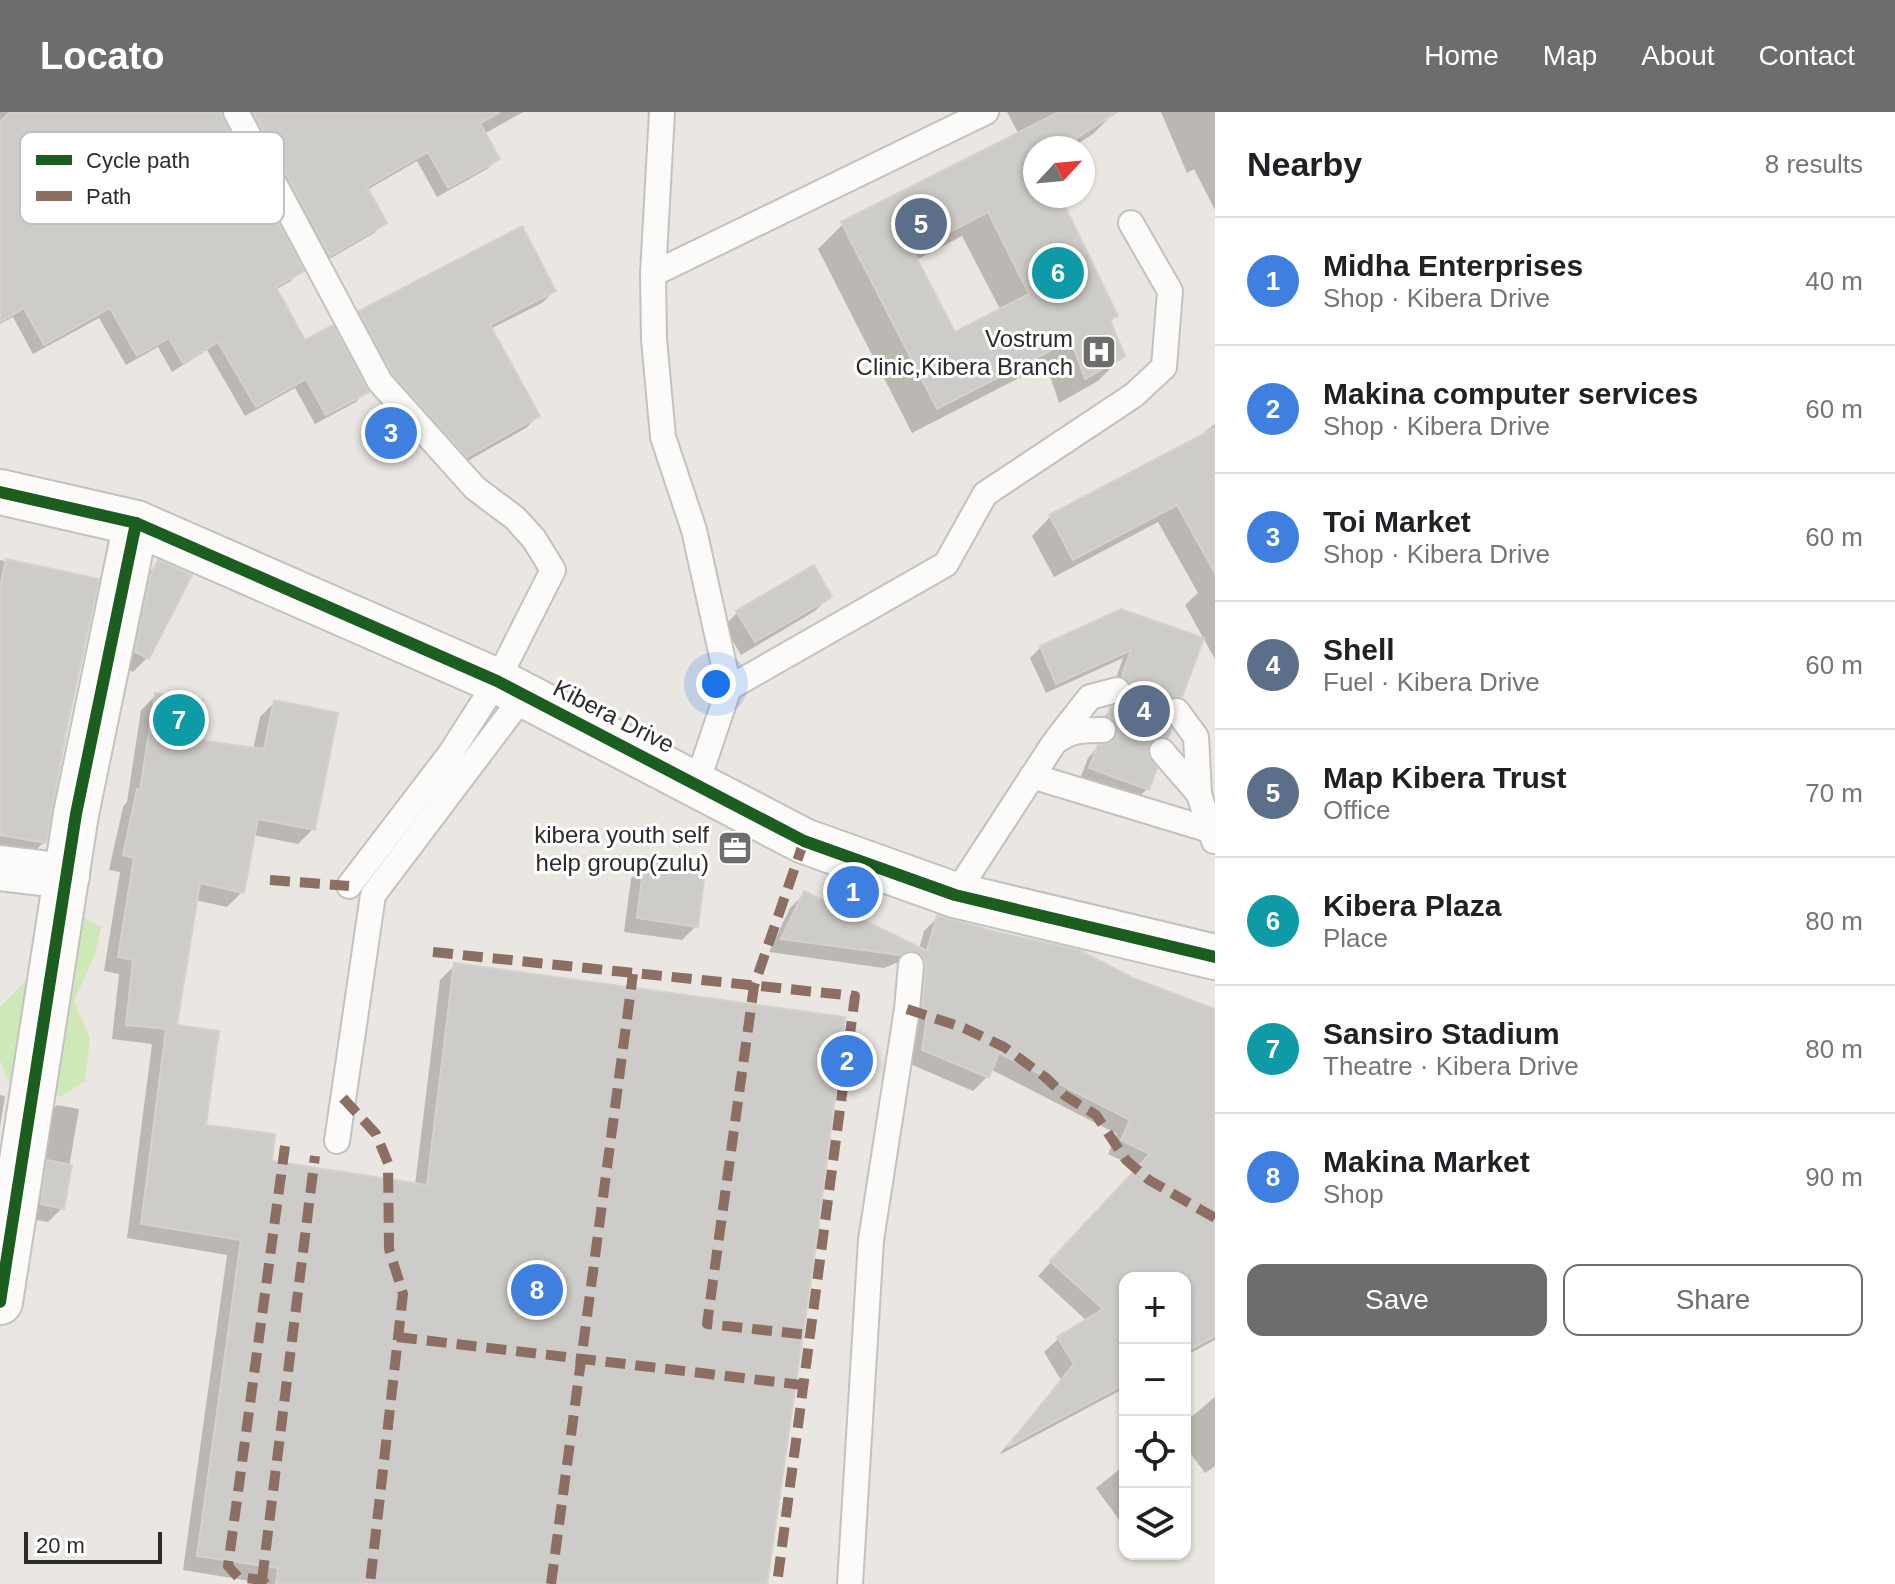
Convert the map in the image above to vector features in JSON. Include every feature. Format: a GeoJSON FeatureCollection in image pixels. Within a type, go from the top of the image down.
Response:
{"type":"FeatureCollection","features":[{"type":"Feature","properties":{"kind":"street","name":"Kibera Drive"},"geometry":{"type":"LineString","coordinates":[[0,492],[136,523],[510,688],[804,841],[955,895],[1215,957]]}},
{"type":"Feature","properties":{"kind":"street"},"geometry":{"type":"LineString","coordinates":[[0,1302],[6,1218],[76,814],[136,523]]}},
{"type":"Feature","properties":{"kind":"street"},"geometry":{"type":"LineString","coordinates":[[0,868],[67,876]]}},
{"type":"Feature","properties":{"kind":"lane"},"geometry":{"type":"LineString","coordinates":[[236,112],[247,132]]}},
{"type":"Feature","properties":{"kind":"lane"},"geometry":{"type":"LineString","coordinates":[[662,112],[653,274],[654,339],[663,437],[694,530],[729,688],[697,783]]}},
{"type":"Feature","properties":{"kind":"lane"},"geometry":{"type":"LineString","coordinates":[[653,274],[986,112]]}},
{"type":"Feature","properties":{"kind":"lane"},"geometry":{"type":"LineString","coordinates":[[284,202],[380,382],[475,488],[515,518],[534,539],[553,570],[510,688],[373,895],[337,1141]]}},
{"type":"Feature","properties":{"kind":"lane"},"geometry":{"type":"LineString","coordinates":[[729,688],[946,564],[985,494],[1134,395],[1164,367],[1170,291],[1131,223]]}},
{"type":"Feature","properties":{"kind":"lane"},"geometry":{"type":"LineString","coordinates":[[349,886],[450,754],[510,688]]}},
{"type":"Feature","properties":{"kind":"lane"},"geometry":{"type":"LineString","coordinates":[[955,895],[1054,743],[1090,697],[1117,690]]}},
{"type":"Feature","properties":{"kind":"lane"},"geometry":{"type":"LineString","coordinates":[[1177,711],[1196,737],[1199,794],[1212,838]]}},
{"type":"Feature","properties":{"kind":"lane"},"geometry":{"type":"LineString","coordinates":[[1054,743],[1066,733],[1103,730]]}},
{"type":"Feature","properties":{"kind":"lane"},"geometry":{"type":"LineString","coordinates":[[1162,751],[1199,794]]}},
{"type":"Feature","properties":{"kind":"lane"},"geometry":{"type":"LineString","coordinates":[[1032,776],[1212,838]]}},
{"type":"Feature","properties":{"kind":"lane"},"geometry":{"type":"LineString","coordinates":[[850,1584],[871,1240],[911,965]]}},
{"type":"Feature","properties":{"kind":"green space"},"geometry":{"type":"Polygon","coordinates":[[[81,916],[101,927],[95,954],[74,1001],[90,1038],[85,1081],[62,1096],[12,1090],[0,1060],[0,1007],[48,958],[81,916]]]}},
{"type":"Feature","properties":{"kind":"building"},"geometry":{"type":"Polygon","coordinates":[[[10,112],[221,112],[231,132],[20,132],[20,224],[279,224],[304,271],[276,287],[305,340],[333,325],[369,392],[326,415],[306,379],[256,407],[218,342],[183,363],[169,338],[137,356],[110,308],[44,345],[24,308],[0,322],[0,122],[10,112]]]}},
{"type":"Feature","properties":{"kind":"building"},"geometry":{"type":"Polygon","coordinates":[[[253,112],[500,112],[480,123],[500,159],[448,188],[428,152],[367,187],[387,223],[330,256],[284,170],[284,132],[264,132],[253,112]]]}},
{"type":"Feature","properties":{"kind":"building"},"geometry":{"type":"Polygon","coordinates":[[[1059,112],[1117,112],[1080,136],[1023,136],[1023,208],[1066,208],[1118,316],[1110,320],[1125,356],[1085,379],[1071,340],[937,409],[841,222],[1059,112]],[[988,212],[913,251],[955,332],[1029,294],[988,212]]]}},
{"type":"Feature","properties":{"kind":"building"},"geometry":{"type":"Polygon","coordinates":[[[522,226],[556,291],[490,325],[540,416],[467,457],[392,373],[359,311],[522,226]]]}},
{"type":"Feature","properties":{"kind":"building"},"geometry":{"type":"Polygon","coordinates":[[[1215,428],[1215,573],[1177,505],[1073,560],[1049,515],[1215,428]]]}},
{"type":"Feature","properties":{"kind":"building"},"geometry":{"type":"Polygon","coordinates":[[[6,559],[99,579],[46,843],[0,835],[0,587],[6,559]]]}},
{"type":"Feature","properties":{"kind":"building"},"geometry":{"type":"Polygon","coordinates":[[[158,560],[192,575],[149,659],[135,652],[151,574],[158,560]]]}},
{"type":"Feature","properties":{"kind":"building"},"geometry":{"type":"Polygon","coordinates":[[[814,565],[832,597],[755,642],[736,611],[814,565]]]}},
{"type":"Feature","properties":{"kind":"building"},"geometry":{"type":"Polygon","coordinates":[[[1121,609],[1204,638],[1182,697],[1169,699],[1163,706],[1162,713],[1171,728],[1168,737],[1158,736],[1148,745],[1148,755],[1157,768],[1149,790],[1089,768],[1098,745],[1110,743],[1116,737],[1116,723],[1108,716],[1111,707],[1127,701],[1131,695],[1131,686],[1122,676],[1131,650],[1056,684],[1040,646],[1121,609]]]}},
{"type":"Feature","properties":{"kind":"building"},"geometry":{"type":"Polygon","coordinates":[[[155,693],[203,700],[198,740],[264,749],[274,700],[338,713],[315,830],[258,819],[244,893],[200,883],[177,1025],[219,1031],[206,1125],[275,1134],[272,1161],[427,1185],[454,963],[845,1017],[818,1231],[767,1584],[276,1584],[278,1568],[197,1556],[241,1240],[141,1224],[166,1029],[126,1025],[133,960],[118,957],[134,858],[123,855],[137,789],[140,790],[155,693]]]}},
{"type":"Feature","properties":{"kind":"building"},"geometry":{"type":"Polygon","coordinates":[[[644,862],[705,871],[698,927],[637,918],[644,862]]]}},
{"type":"Feature","properties":{"kind":"building"},"geometry":{"type":"Polygon","coordinates":[[[804,891],[927,951],[937,915],[1079,950],[1133,978],[1215,1009],[1215,1336],[1191,1349],[1191,1272],[1119,1272],[1119,1387],[1007,1447],[1074,1364],[1057,1337],[1103,1309],[1050,1261],[1150,1154],[1121,1140],[1130,1120],[999,1053],[989,1078],[922,1050],[928,1010],[922,1008],[926,966],[924,958],[913,950],[900,955],[781,939],[804,891]]]}},
{"type":"Feature","properties":{"kind":"building"},"geometry":{"type":"Polygon","coordinates":[[[47,1160],[72,1165],[64,1209],[41,1204],[47,1160]]]}},
{"type":"Feature","properties":{"kind":"marked path"},"geometry":{"type":"LineString","coordinates":[[804,841],[754,986],[707,1324],[809,1335]]}},
{"type":"Feature","properties":{"kind":"marked path"},"geometry":{"type":"LineString","coordinates":[[270,880],[349,886]]}},
{"type":"Feature","properties":{"kind":"marked path"},"geometry":{"type":"LineString","coordinates":[[433,952],[855,996],[777,1584]]}},
{"type":"Feature","properties":{"kind":"marked path"},"geometry":{"type":"LineString","coordinates":[[551,1584],[633,974]]}},
{"type":"Feature","properties":{"kind":"marked path"},"geometry":{"type":"LineString","coordinates":[[907,1009],[964,1028],[1004,1047],[1064,1095],[1096,1115],[1126,1160],[1149,1180],[1215,1218]]}},
{"type":"Feature","properties":{"kind":"marked path"},"geometry":{"type":"LineString","coordinates":[[343,1098],[376,1134],[388,1163],[389,1249],[403,1294],[370,1584]]}},
{"type":"Feature","properties":{"kind":"marked path"},"geometry":{"type":"LineString","coordinates":[[266,1584],[262,1580],[238,1577],[228,1566],[285,1146]]}},
{"type":"Feature","properties":{"kind":"marked path"},"geometry":{"type":"LineString","coordinates":[[262,1580],[315,1156]]}},
{"type":"Feature","properties":{"kind":"marked path"},"geometry":{"type":"LineString","coordinates":[[397,1337],[802,1385]]}},
{"type":"Feature","properties":{"kind":"cycle path"},"geometry":{"type":"LineString","coordinates":[[0,492],[136,523],[497,681],[804,841],[955,895],[1215,957]]}},
{"type":"Feature","properties":{"kind":"cycle path"},"geometry":{"type":"LineString","coordinates":[[0,1302],[76,814],[136,523]]}},
{"type":"Feature","properties":{"kind":"place","name":"Map Kibera Trust"},"geometry":{"type":"Point","coordinates":[921,224]}},
{"type":"Feature","properties":{"kind":"place","name":"Kibera Plaza"},"geometry":{"type":"Point","coordinates":[1058,273]}},
{"type":"Feature","properties":{"kind":"place","name":"Vostrum Clinic,Kibera Branch"},"geometry":{"type":"Point","coordinates":[1099,352]}},
{"type":"Feature","properties":{"kind":"place","name":"Toi Market"},"geometry":{"type":"Point","coordinates":[391,433]}},
{"type":"Feature","properties":{"kind":"place","name":"Shell"},"geometry":{"type":"Point","coordinates":[1144,711]}},
{"type":"Feature","properties":{"kind":"place","name":"Sansiro Stadium"},"geometry":{"type":"Point","coordinates":[179,720]}},
{"type":"Feature","properties":{"kind":"place","name":"kibera youth self help group(zulu)"},"geometry":{"type":"Point","coordinates":[735,848]}},
{"type":"Feature","properties":{"kind":"place","name":"Midha Enterprises"},"geometry":{"type":"Point","coordinates":[853,892]}},
{"type":"Feature","properties":{"kind":"place","name":"Makina computer services"},"geometry":{"type":"Point","coordinates":[847,1061]}},
{"type":"Feature","properties":{"kind":"place","name":"Makina Market"},"geometry":{"type":"Point","coordinates":[537,1290]}}]}
